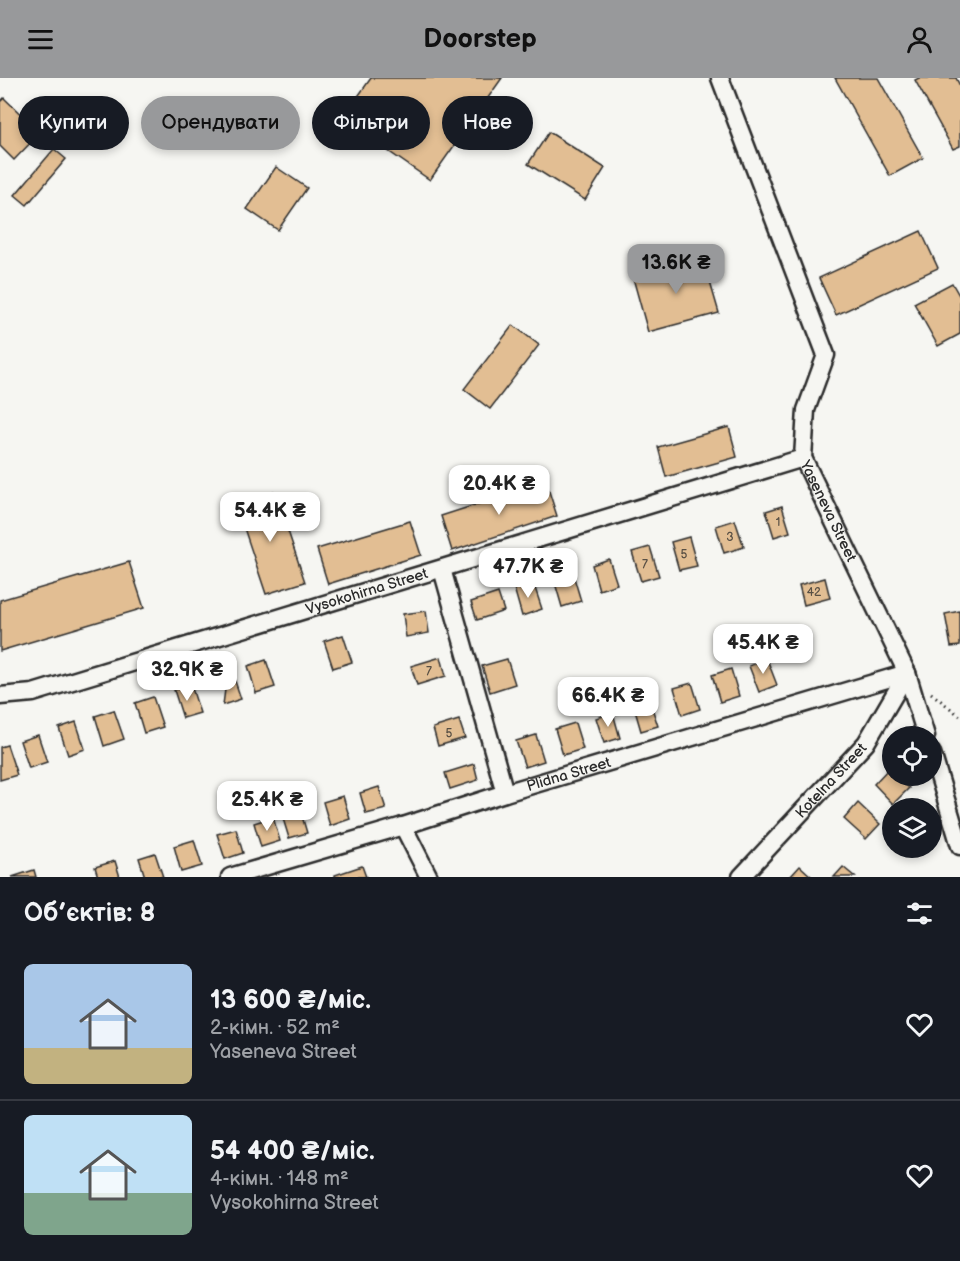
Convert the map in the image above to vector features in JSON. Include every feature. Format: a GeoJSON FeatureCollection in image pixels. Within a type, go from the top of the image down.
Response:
{"type":"FeatureCollection","features":[{"type":"Feature","properties":{"kind":"street","name":"Yaseneva Street"},"geometry":{"type":"LineString","coordinates":[[720,78],[826,355],[806,410],[803,458],[907,673],[923,726]]}},
{"type":"Feature","properties":{"kind":"street","name":"Vysokohirna Street"},"geometry":{"type":"LineString","coordinates":[[0,696],[33,693],[803,458]]}},
{"type":"Feature","properties":{"kind":"street"},"geometry":{"type":"LineString","coordinates":[[441,569],[505,793]]}},
{"type":"Feature","properties":{"kind":"street","name":"Plidna Street"},"geometry":{"type":"LineString","coordinates":[[230,877],[907,673]]}},
{"type":"Feature","properties":{"kind":"street","name":"Kotelna Street"},"geometry":{"type":"LineString","coordinates":[[741,877],[866,743],[907,673]]}},
{"type":"Feature","properties":{"kind":"street"},"geometry":{"type":"LineString","coordinates":[[942,786],[960,846]]}},
{"type":"Feature","properties":{"kind":"street"},"geometry":{"type":"LineString","coordinates":[[403,826],[429,877]]}},
{"type":"Feature","properties":{"kind":"path"},"geometry":{"type":"LineString","coordinates":[[907,673],[960,716]]}},
{"type":"Feature","properties":{"kind":"building"},"geometry":{"type":"Polygon","coordinates":[[[371,78],[502,78],[489,96],[442,96],[442,150],[451,150],[430,180],[387,150],[430,150],[430,96],[358,96],[371,78]]]}},
{"type":"Feature","properties":{"kind":"building"},"geometry":{"type":"Polygon","coordinates":[[[835,78],[878,78],[923,158],[890,176],[835,78]]]}},
{"type":"Feature","properties":{"kind":"building"},"geometry":{"type":"Polygon","coordinates":[[[919,78],[956,78],[960,86],[960,146],[953,149],[915,80],[919,78]]]}},
{"type":"Feature","properties":{"kind":"building"},"geometry":{"type":"Polygon","coordinates":[[[4,98],[18,112],[18,150],[24,150],[14,160],[0,146],[0,102],[4,98]]]}},
{"type":"Feature","properties":{"kind":"building"},"geometry":{"type":"Polygon","coordinates":[[[549,132],[605,168],[585,200],[528,164],[549,132]]]}},
{"type":"Feature","properties":{"kind":"building"},"geometry":{"type":"Polygon","coordinates":[[[53,150],[66,159],[27,205],[15,195],[53,150]]]}},
{"type":"Feature","properties":{"kind":"building"},"geometry":{"type":"Polygon","coordinates":[[[276,167],[307,188],[278,230],[247,209],[276,167]]]}},
{"type":"Feature","properties":{"kind":"building"},"geometry":{"type":"Polygon","coordinates":[[[921,231],[938,268],[836,315],[819,278],[921,231]]]}},
{"type":"Feature","properties":{"kind":"building"},"geometry":{"type":"Polygon","coordinates":[[[703,258],[719,313],[648,332],[633,278],[703,258]]]}},
{"type":"Feature","properties":{"kind":"building"},"geometry":{"type":"Polygon","coordinates":[[[952,283],[960,297],[960,334],[938,346],[914,303],[952,283]]]}},
{"type":"Feature","properties":{"kind":"building"},"geometry":{"type":"Polygon","coordinates":[[[513,325],[539,345],[490,409],[464,389],[513,325]]]}},
{"type":"Feature","properties":{"kind":"building"},"geometry":{"type":"Polygon","coordinates":[[[729,427],[737,457],[666,477],[658,447],[729,427]]]}},
{"type":"Feature","properties":{"kind":"building"},"geometry":{"type":"Polygon","coordinates":[[[546,482],[557,516],[452,551],[441,516],[546,482]]]}},
{"type":"Feature","properties":{"kind":"building"},"geometry":{"type":"Polygon","coordinates":[[[275,492],[305,582],[266,594],[236,504],[275,492]]]}},
{"type":"Feature","properties":{"kind":"building"},"geometry":{"type":"Polygon","coordinates":[[[782,506],[790,532],[774,537],[766,511],[782,506]]]}},
{"type":"Feature","properties":{"kind":"building"},"geometry":{"type":"Polygon","coordinates":[[[735,520],[744,547],[724,553],[716,526],[735,520]]]}},
{"type":"Feature","properties":{"kind":"building"},"geometry":{"type":"Polygon","coordinates":[[[410,521],[421,555],[328,584],[317,549],[410,521]]]}},
{"type":"Feature","properties":{"kind":"building"},"geometry":{"type":"Polygon","coordinates":[[[689,537],[697,566],[679,570],[671,542],[689,537]]]}},
{"type":"Feature","properties":{"kind":"building"},"geometry":{"type":"Polygon","coordinates":[[[650,547],[659,576],[641,581],[632,552],[650,547]]]}},
{"type":"Feature","properties":{"kind":"building"},"geometry":{"type":"Polygon","coordinates":[[[609,559],[617,584],[599,590],[592,565],[609,559]]]}},
{"type":"Feature","properties":{"kind":"building"},"geometry":{"type":"Polygon","coordinates":[[[129,562],[144,608],[0,651],[0,600],[129,562]]]}},
{"type":"Feature","properties":{"kind":"building"},"geometry":{"type":"Polygon","coordinates":[[[572,571],[581,601],[562,607],[553,576],[572,571]]]}},
{"type":"Feature","properties":{"kind":"building"},"geometry":{"type":"Polygon","coordinates":[[[825,578],[830,598],[804,605],[799,585],[825,578]]]}},
{"type":"Feature","properties":{"kind":"building"},"geometry":{"type":"Polygon","coordinates":[[[533,582],[542,609],[522,616],[514,588],[533,582]]]}},
{"type":"Feature","properties":{"kind":"building"},"geometry":{"type":"Polygon","coordinates":[[[498,593],[504,611],[477,620],[471,602],[498,593]]]}},
{"type":"Feature","properties":{"kind":"building"},"geometry":{"type":"Polygon","coordinates":[[[426,611],[429,633],[406,637],[403,614],[426,611]]]}},
{"type":"Feature","properties":{"kind":"building"},"geometry":{"type":"Polygon","coordinates":[[[960,611],[960,646],[951,647],[945,614],[960,611]]]}},
{"type":"Feature","properties":{"kind":"building"},"geometry":{"type":"Polygon","coordinates":[[[343,635],[352,662],[333,668],[324,641],[343,635]]]}},
{"type":"Feature","properties":{"kind":"building"},"geometry":{"type":"Polygon","coordinates":[[[441,657],[446,676],[417,685],[411,666],[441,657]]]}},
{"type":"Feature","properties":{"kind":"building"},"geometry":{"type":"Polygon","coordinates":[[[507,659],[515,684],[490,692],[482,666],[507,659]]]}},
{"type":"Feature","properties":{"kind":"building"},"geometry":{"type":"Polygon","coordinates":[[[767,659],[777,685],[759,692],[749,666],[767,659]]]}},
{"type":"Feature","properties":{"kind":"building"},"geometry":{"type":"Polygon","coordinates":[[[266,660],[275,687],[256,693],[248,666],[266,660]]]}},
{"type":"Feature","properties":{"kind":"building"},"geometry":{"type":"Polygon","coordinates":[[[228,666],[241,699],[223,705],[228,666]]]}},
{"type":"Feature","properties":{"kind":"building"},"geometry":{"type":"Polygon","coordinates":[[[731,669],[739,696],[720,702],[712,675],[731,669]]]}},
{"type":"Feature","properties":{"kind":"building"},"geometry":{"type":"Polygon","coordinates":[[[692,683],[700,709],[682,715],[674,688],[692,683]]]}},
{"type":"Feature","properties":{"kind":"building"},"geometry":{"type":"Polygon","coordinates":[[[191,685],[200,713],[183,718],[174,690],[191,685]]]}},
{"type":"Feature","properties":{"kind":"building"},"geometry":{"type":"Polygon","coordinates":[[[153,697],[163,727],[144,733],[135,703],[153,697]]]}},
{"type":"Feature","properties":{"kind":"building"},"geometry":{"type":"Polygon","coordinates":[[[650,702],[658,726],[641,731],[634,707],[650,702]]]}},
{"type":"Feature","properties":{"kind":"building"},"geometry":{"type":"Polygon","coordinates":[[[114,710],[124,739],[104,746],[95,716],[114,710]]]}},
{"type":"Feature","properties":{"kind":"building"},"geometry":{"type":"Polygon","coordinates":[[[613,713],[620,738],[604,743],[596,718],[613,713]]]}},
{"type":"Feature","properties":{"kind":"building"},"geometry":{"type":"Polygon","coordinates":[[[459,720],[465,738],[438,746],[433,728],[459,720]]]}},
{"type":"Feature","properties":{"kind":"building"},"geometry":{"type":"Polygon","coordinates":[[[76,722],[85,749],[68,755],[59,728],[76,722]]]}},
{"type":"Feature","properties":{"kind":"building"},"geometry":{"type":"Polygon","coordinates":[[[575,723],[583,749],[563,755],[555,729],[575,723]]]}},
{"type":"Feature","properties":{"kind":"building"},"geometry":{"type":"Polygon","coordinates":[[[38,735],[47,762],[29,768],[20,741],[38,735]]]}},
{"type":"Feature","properties":{"kind":"building"},"geometry":{"type":"Polygon","coordinates":[[[536,735],[544,761],[525,767],[516,741],[536,735]]]}},
{"type":"Feature","properties":{"kind":"building"},"geometry":{"type":"Polygon","coordinates":[[[7,745],[17,775],[0,780],[0,747],[7,745]]]}},
{"type":"Feature","properties":{"kind":"building"},"geometry":{"type":"Polygon","coordinates":[[[474,764],[478,780],[450,789],[445,773],[474,764]]]}},
{"type":"Feature","properties":{"kind":"building"},"geometry":{"type":"Polygon","coordinates":[[[882,775],[882,786],[907,786],[909,788],[899,798],[887,798],[874,784],[882,775]]]}},
{"type":"Feature","properties":{"kind":"building"},"geometry":{"type":"Polygon","coordinates":[[[379,787],[386,809],[366,814],[360,793],[379,787]]]}},
{"type":"Feature","properties":{"kind":"building"},"geometry":{"type":"Polygon","coordinates":[[[343,796],[350,819],[330,826],[323,802],[343,796]]]}},
{"type":"Feature","properties":{"kind":"building"},"geometry":{"type":"Polygon","coordinates":[[[858,803],[880,824],[866,839],[844,819],[858,803]]]}},
{"type":"Feature","properties":{"kind":"building"},"geometry":{"type":"Polygon","coordinates":[[[299,806],[307,833],[289,838],[281,812],[299,806]]]}},
{"type":"Feature","properties":{"kind":"building"},"geometry":{"type":"Polygon","coordinates":[[[273,817],[280,841],[261,847],[254,823],[273,817]]]}},
{"type":"Feature","properties":{"kind":"building"},"geometry":{"type":"Polygon","coordinates":[[[236,829],[243,853],[225,859],[217,834],[236,829]]]}},
{"type":"Feature","properties":{"kind":"building"},"geometry":{"type":"Polygon","coordinates":[[[194,840],[202,866],[181,872],[174,846],[194,840]]]}},
{"type":"Feature","properties":{"kind":"building"},"geometry":{"type":"Polygon","coordinates":[[[155,853],[163,877],[145,877],[139,858],[155,853]]]}},
{"type":"Feature","properties":{"kind":"building"},"geometry":{"type":"Polygon","coordinates":[[[115,861],[120,877],[98,877],[95,867],[115,861]]]}},
{"type":"Feature","properties":{"kind":"building"},"geometry":{"type":"Polygon","coordinates":[[[362,866],[366,877],[335,877],[335,875],[362,866]]]}},
{"type":"Feature","properties":{"kind":"building"},"geometry":{"type":"Polygon","coordinates":[[[800,866],[812,877],[790,877],[800,866]]]}},
{"type":"Feature","properties":{"kind":"building"},"geometry":{"type":"Polygon","coordinates":[[[843,867],[855,877],[834,877],[843,867]]]}},
{"type":"Feature","properties":{"kind":"building"},"geometry":{"type":"Polygon","coordinates":[[[34,870],[36,877],[12,877],[34,870]]]}}]}
